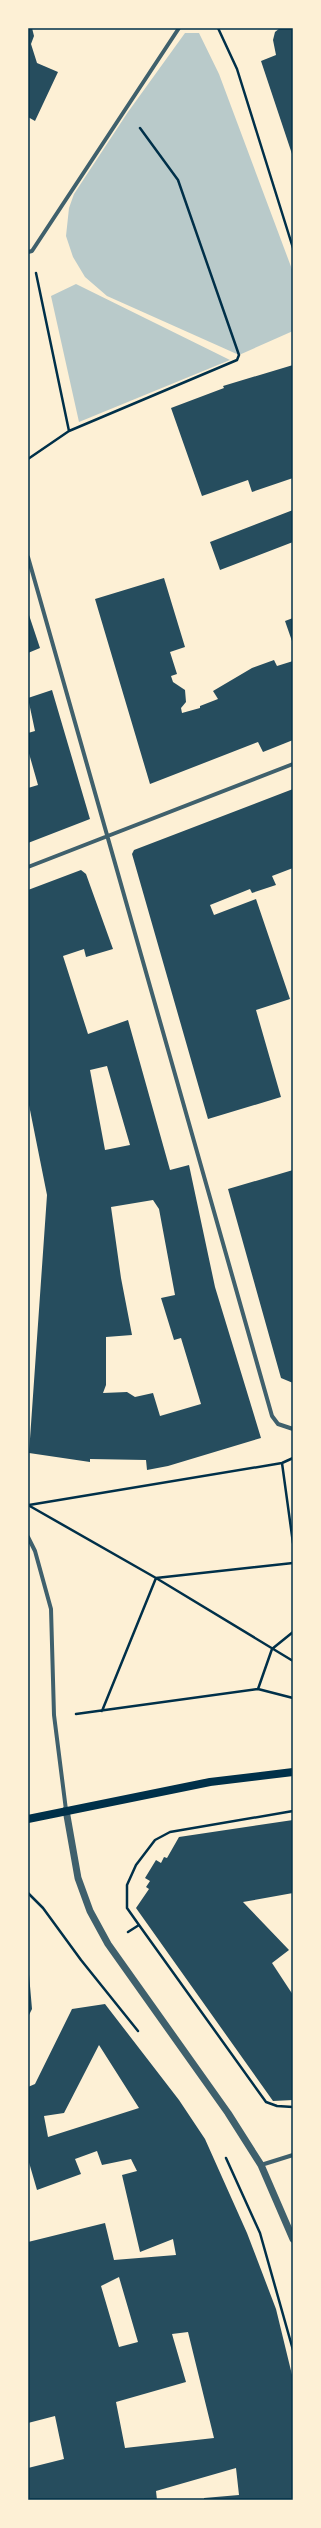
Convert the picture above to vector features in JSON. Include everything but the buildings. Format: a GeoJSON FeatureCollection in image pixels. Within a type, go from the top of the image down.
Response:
{"type":"FeatureCollection","features":[{"type":"Feature","properties":{"kind":"main road"},"geometry":{"type":"LineString","coordinates":[[28,1819],[66,1810],[210,1782],[293,1772]]}},
{"type":"Feature","properties":{"kind":"street"},"geometry":{"type":"LineString","coordinates":[[30,251],[178,28]]}},
{"type":"Feature","properties":{"kind":"street"},"geometry":{"type":"LineString","coordinates":[[28,557],[109,835],[209,1199],[272,1416],[278,1424],[293,1428]]}},
{"type":"Feature","properties":{"kind":"street"},"geometry":{"type":"LineString","coordinates":[[28,867],[293,764]]}},
{"type":"Feature","properties":{"kind":"street"},"geometry":{"type":"LineString","coordinates":[[28,1537],[35,1551],[51,1609],[54,1715],[66,1810],[78,1878],[90,1911],[108,1944],[228,2113],[261,2165],[293,2239]]}},
{"type":"Feature","properties":{"kind":"street"},"geometry":{"type":"LineString","coordinates":[[261,2165],[293,2155]]}},
{"type":"Feature","properties":{"kind":"path"},"geometry":{"type":"LineString","coordinates":[[218,28],[237,69],[293,248]]}},
{"type":"Feature","properties":{"kind":"path"},"geometry":{"type":"LineString","coordinates":[[28,458],[69,431],[238,360],[239,355],[178,180],[136,123]]}},
{"type":"Feature","properties":{"kind":"path"},"geometry":{"type":"LineString","coordinates":[[30,251],[69,431]]}},
{"type":"Feature","properties":{"kind":"path"},"geometry":{"type":"LineString","coordinates":[[28,1505],[282,1463],[293,1458]]}},
{"type":"Feature","properties":{"kind":"path"},"geometry":{"type":"LineString","coordinates":[[282,1463],[293,1543]]}},
{"type":"Feature","properties":{"kind":"path"},"geometry":{"type":"LineString","coordinates":[[28,1505],[156,1578],[293,1661]]}},
{"type":"Feature","properties":{"kind":"path"},"geometry":{"type":"LineString","coordinates":[[156,1578],[293,1563]]}},
{"type":"Feature","properties":{"kind":"path"},"geometry":{"type":"LineString","coordinates":[[102,1711],[156,1578]]}},
{"type":"Feature","properties":{"kind":"path"},"geometry":{"type":"LineString","coordinates":[[258,1689],[272,1649],[293,1632]]}},
{"type":"Feature","properties":{"kind":"path"},"geometry":{"type":"LineString","coordinates":[[54,1715],[102,1711],[258,1689],[293,1698]]}},
{"type":"Feature","properties":{"kind":"path"},"geometry":{"type":"LineString","coordinates":[[293,1811],[170,1832],[155,1840],[136,1865],[127,1885],[127,1908],[266,2102],[277,2106],[293,2107]]}},
{"type":"Feature","properties":{"kind":"path"},"geometry":{"type":"LineString","coordinates":[[28,1894],[43,1908],[81,1960],[141,2034]]}},
{"type":"Feature","properties":{"kind":"path"},"geometry":{"type":"LineString","coordinates":[[122,1936],[139,1924]]}},
{"type":"Feature","properties":{"kind":"path"},"geometry":{"type":"LineString","coordinates":[[223,2152],[260,2232],[293,2350]]}},
{"type":"Feature","properties":{"kind":"shaded area"},"geometry":{"type":"Polygon","coordinates":[[[185,33],[199,33],[219,74],[293,272],[293,331],[239,355],[107,296],[85,277],[73,257],[66,236],[69,208],[74,194],[128,112],[185,33]]]}},
{"type":"Feature","properties":{"kind":"shaded area"},"geometry":{"type":"Polygon","coordinates":[[[76,284],[230,360],[79,422],[51,296],[76,284]]]}}]}
